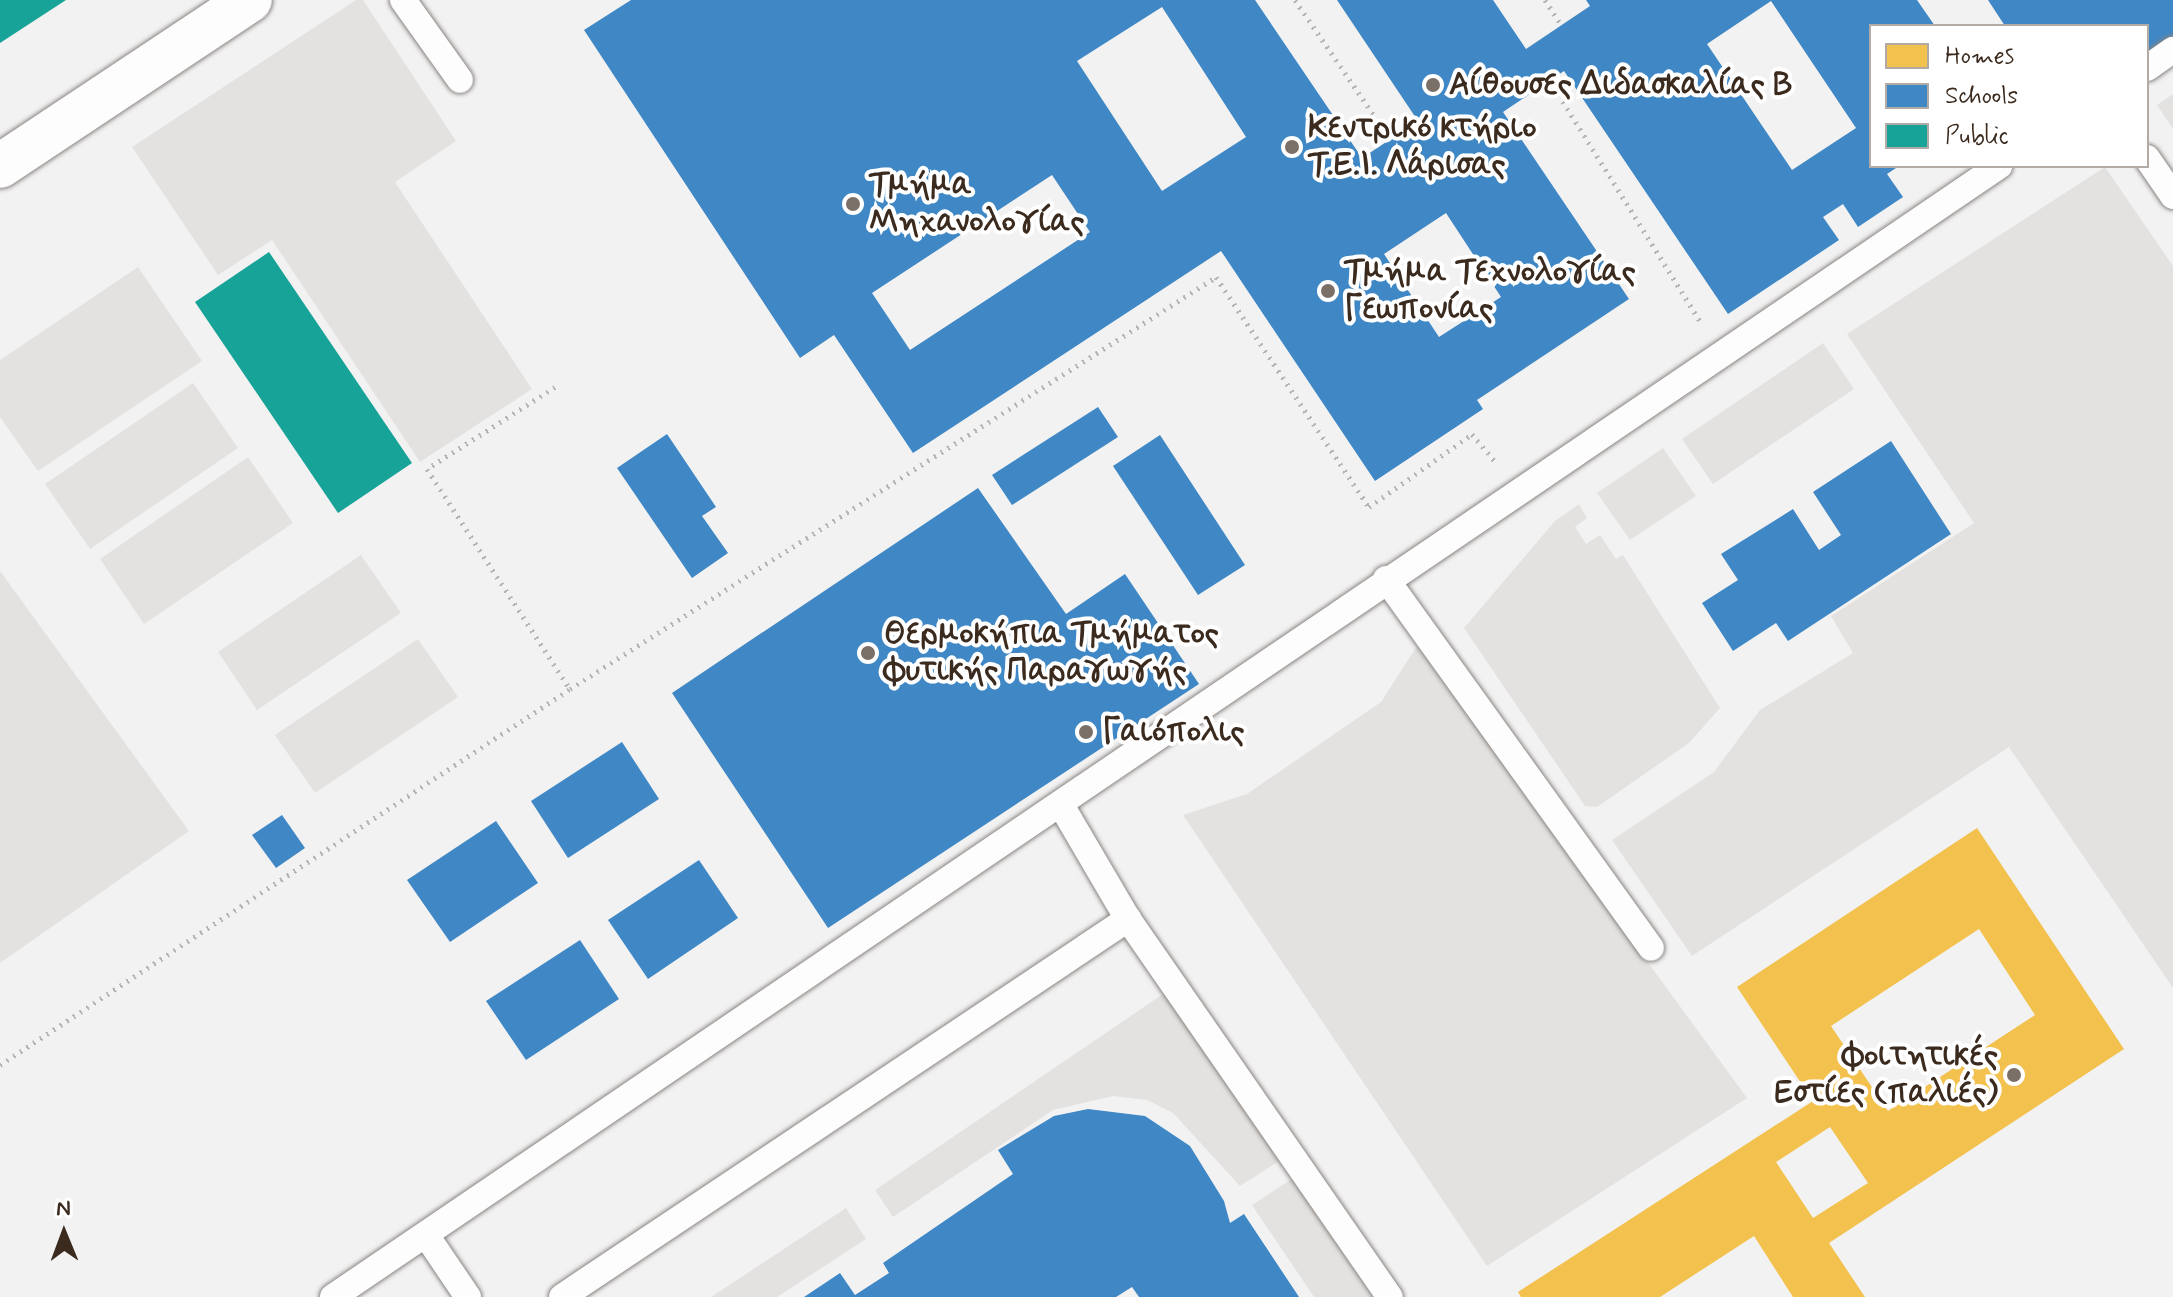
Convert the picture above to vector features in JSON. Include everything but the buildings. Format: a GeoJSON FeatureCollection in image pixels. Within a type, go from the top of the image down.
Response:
{"type":"FeatureCollection","features":[{"type":"Feature","properties":{"kind":"street"},"geometry":{"type":"LineString","coordinates":[[0,166],[250,0]]}},
{"type":"Feature","properties":{"kind":"lane"},"geometry":{"type":"LineString","coordinates":[[403,0],[460,80]]}},
{"type":"Feature","properties":{"kind":"lane"},"geometry":{"type":"LineString","coordinates":[[2149,67],[2173,50]]}},
{"type":"Feature","properties":{"kind":"lane"},"geometry":{"type":"LineString","coordinates":[[2149,161],[2173,196]]}},
{"type":"Feature","properties":{"kind":"lane"},"geometry":{"type":"LineString","coordinates":[[333,1297],[1061,805],[1517,490],[1996,168]]}},
{"type":"Feature","properties":{"kind":"lane"},"geometry":{"type":"LineString","coordinates":[[1386,579],[1651,948]]}},
{"type":"Feature","properties":{"kind":"lane"},"geometry":{"type":"LineString","coordinates":[[1061,805],[1128,919],[1390,1297]]}},
{"type":"Feature","properties":{"kind":"lane"},"geometry":{"type":"LineString","coordinates":[[562,1297],[1128,919]]}},
{"type":"Feature","properties":{"kind":"lane"},"geometry":{"type":"LineString","coordinates":[[426,1235],[468,1297]]}},
{"type":"Feature","properties":{"kind":"path"},"geometry":{"type":"LineString","coordinates":[[1295,0],[1390,139]]}},
{"type":"Feature","properties":{"kind":"path"},"geometry":{"type":"LineString","coordinates":[[1545,0],[1561,25]]}},
{"type":"Feature","properties":{"kind":"path"},"geometry":{"type":"LineString","coordinates":[[1550,81],[1710,336]]}},
{"type":"Feature","properties":{"kind":"path"},"geometry":{"type":"LineString","coordinates":[[0,1065],[570,689],[1216,277],[1369,507],[1472,434],[1517,490]]}},
{"type":"Feature","properties":{"kind":"path"},"geometry":{"type":"LineString","coordinates":[[555,387],[427,469],[570,689]]}},
{"type":"Feature","properties":{"kind":"shaded area"},"geometry":{"type":"Polygon","coordinates":[[[356,0],[363,0],[456,141],[395,182],[532,389],[420,462],[272,240],[218,275],[132,147],[356,0]]]}},
{"type":"Feature","properties":{"kind":"shaded area"},"geometry":{"type":"Polygon","coordinates":[[[2173,94],[2173,129],[2157,105],[2173,94]]]}},
{"type":"Feature","properties":{"kind":"shaded area"},"geometry":{"type":"Polygon","coordinates":[[[2103,168],[2173,266],[2173,988],[2009,747],[1692,956],[1612,840],[1714,772],[1760,710],[1853,653],[1831,616],[1974,523],[1847,334],[2103,168]]]}},
{"type":"Feature","properties":{"kind":"shaded area"},"geometry":{"type":"Polygon","coordinates":[[[138,267],[202,361],[38,471],[0,417],[0,360],[138,267]]]}},
{"type":"Feature","properties":{"kind":"shaded area"},"geometry":{"type":"Polygon","coordinates":[[[1823,343],[1854,389],[1713,484],[1682,439],[1823,343]]]}},
{"type":"Feature","properties":{"kind":"shaded area"},"geometry":{"type":"Polygon","coordinates":[[[193,383],[238,448],[90,549],[45,484],[193,383]]]}},
{"type":"Feature","properties":{"kind":"shaded area"},"geometry":{"type":"Polygon","coordinates":[[[1663,448],[1696,496],[1630,540],[1597,493],[1663,448]]]}},
{"type":"Feature","properties":{"kind":"shaded area"},"geometry":{"type":"Polygon","coordinates":[[[248,457],[293,523],[144,624],[100,559],[248,457]]]}},
{"type":"Feature","properties":{"kind":"shaded area"},"geometry":{"type":"Polygon","coordinates":[[[1579,504],[1587,518],[1575,527],[1586,544],[1600,535],[1616,559],[1623,555],[1720,708],[1689,743],[1597,807],[1585,806],[1464,628],[1555,521],[1579,504]]]}},
{"type":"Feature","properties":{"kind":"shaded area"},"geometry":{"type":"Polygon","coordinates":[[[361,555],[401,613],[257,710],[218,652],[361,555]]]}},
{"type":"Feature","properties":{"kind":"shaded area"},"geometry":{"type":"Polygon","coordinates":[[[0,571],[189,831],[0,963],[0,571]]]}},
{"type":"Feature","properties":{"kind":"shaded area"},"geometry":{"type":"Polygon","coordinates":[[[418,639],[458,697],[315,793],[275,735],[418,639]]]}},
{"type":"Feature","properties":{"kind":"shaded area"},"geometry":{"type":"Polygon","coordinates":[[[1417,646],[1747,1098],[1487,1266],[1183,815],[1247,794],[1381,702],[1417,646]]]}},
{"type":"Feature","properties":{"kind":"shaded area"},"geometry":{"type":"Polygon","coordinates":[[[1166,992],[1281,1160],[1240,1186],[1173,1113],[1147,1100],[1113,1096],[1053,1110],[893,1217],[875,1190],[1166,992]]]}},
{"type":"Feature","properties":{"kind":"shaded area"},"geometry":{"type":"Polygon","coordinates":[[[1293,1178],[1373,1297],[1314,1297],[1252,1205],[1293,1178]]]}},
{"type":"Feature","properties":{"kind":"shaded area"},"geometry":{"type":"Polygon","coordinates":[[[846,1208],[866,1239],[777,1297],[711,1297],[846,1208]]]}},
{"type":"Feature","properties":{"kind":"place","name":"Αίθουσες Διδασκαλίας Β"},"geometry":{"type":"Point","coordinates":[1433,85]}},
{"type":"Feature","properties":{"kind":"place","name":"Κεντρικό κτήριο Τ.Ε.Ι. Λάρισας"},"geometry":{"type":"Point","coordinates":[1292,147]}},
{"type":"Feature","properties":{"kind":"place","name":"Τμήμα Μηχανολογίας"},"geometry":{"type":"Point","coordinates":[853,204]}},
{"type":"Feature","properties":{"kind":"place","name":"Τμήμα Τεχνολογίας Γεωπονίας"},"geometry":{"type":"Point","coordinates":[1328,291]}},
{"type":"Feature","properties":{"kind":"place","name":"Θερμοκήπια Τμήματος Φυτικής Παραγωγής"},"geometry":{"type":"Point","coordinates":[868,653]}},
{"type":"Feature","properties":{"kind":"place","name":"Γαιόπολις"},"geometry":{"type":"Point","coordinates":[1086,732]}},
{"type":"Feature","properties":{"kind":"place","name":"Φοιτητικές Εστίες (παλιές)"},"geometry":{"type":"Point","coordinates":[2014,1075]}}]}
